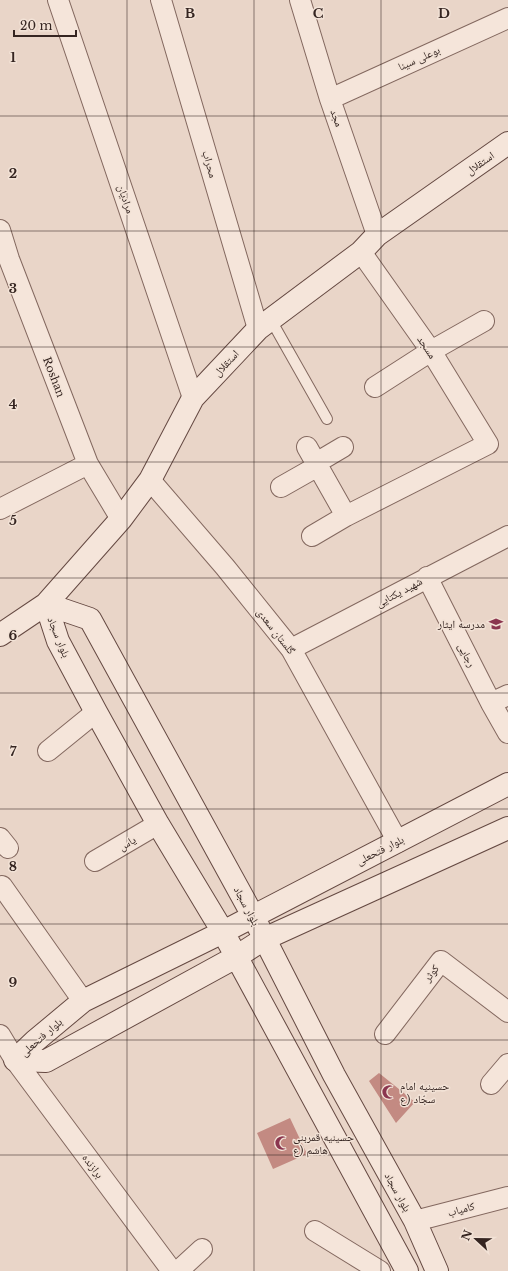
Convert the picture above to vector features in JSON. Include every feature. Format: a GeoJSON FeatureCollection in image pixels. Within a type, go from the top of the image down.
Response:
{"type":"FeatureCollection","features":[{"type":"Feature","properties":{"kind":"street","name":"مرادیان"},"geometry":{"type":"LineString","coordinates":[[58,0],[193,398]]}},
{"type":"Feature","properties":{"kind":"street","name":"محراب"},"geometry":{"type":"LineString","coordinates":[[161,0],[265,324]]}},
{"type":"Feature","properties":{"kind":"street","name":"مجد"},"geometry":{"type":"LineString","coordinates":[[300,0],[330,99],[377,234]]}},
{"type":"Feature","properties":{"kind":"street","name":"بوعلی سینا"},"geometry":{"type":"LineString","coordinates":[[330,99],[508,18]]}},
{"type":"Feature","properties":{"kind":"street","name":"استقلال"},"geometry":{"type":"LineString","coordinates":[[0,635],[46,604],[121,519],[150,480],[193,398],[265,324],[362,252],[377,234],[508,145]]}},
{"type":"Feature","properties":{"kind":"street","name":"Roshan"},"geometry":{"type":"LineString","coordinates":[[0,230],[9,259],[88,464],[121,519]]}},
{"type":"Feature","properties":{"kind":"street","name":"مسجد"},"geometry":{"type":"LineString","coordinates":[[346,516],[488,444],[431,351],[362,252]]}},
{"type":"Feature","properties":{"kind":"street"},"geometry":{"type":"LineString","coordinates":[[375,387],[431,351],[484,321]]}},
{"type":"Feature","properties":{"kind":"street"},"geometry":{"type":"LineString","coordinates":[[282,487],[314,459],[343,447]]}},
{"type":"Feature","properties":{"kind":"street"},"geometry":{"type":"LineString","coordinates":[[312,536],[346,516],[314,459]]}},
{"type":"Feature","properties":{"kind":"street"},"geometry":{"type":"LineString","coordinates":[[0,509],[88,464]]}},
{"type":"Feature","properties":{"kind":"street","name":"گلستان سعدی"},"geometry":{"type":"LineString","coordinates":[[150,480],[225,567],[291,649],[398,842]]}},
{"type":"Feature","properties":{"kind":"street","name":"شهید یکتایی"},"geometry":{"type":"LineString","coordinates":[[291,649],[508,536]]}},
{"type":"Feature","properties":{"kind":"street","name":"رجایی"},"geometry":{"type":"LineString","coordinates":[[427,577],[499,699],[508,733]]}},
{"type":"Feature","properties":{"kind":"street","name":"بلوار سجاد"},"geometry":{"type":"LineString","coordinates":[[46,604],[58,641],[96,712],[158,824],[223,932],[407,1271]]}},
{"type":"Feature","properties":{"kind":"street","name":"بلوار سجاد"},"geometry":{"type":"LineString","coordinates":[[46,604],[90,619],[253,916],[334,1075],[415,1222],[438,1271]]}},
{"type":"Feature","properties":{"kind":"street"},"geometry":{"type":"LineString","coordinates":[[48,751],[96,712]]}},
{"type":"Feature","properties":{"kind":"street","name":"بلوار فتحعلی"},"geometry":{"type":"LineString","coordinates":[[7,1063],[83,1001],[223,932],[508,784]]}},
{"type":"Feature","properties":{"kind":"street","name":"یاس"},"geometry":{"type":"LineString","coordinates":[[96,861],[158,824]]}},
{"type":"Feature","properties":{"kind":"street"},"geometry":{"type":"LineString","coordinates":[[264,939],[506,833]]}},
{"type":"Feature","properties":{"kind":"street"},"geometry":{"type":"LineString","coordinates":[[2,886],[83,1001]]}},
{"type":"Feature","properties":{"kind":"street","name":"بلوار فتحعلی"},"geometry":{"type":"LineString","coordinates":[[7,1063],[46,1061],[236,957],[264,939]]}},
{"type":"Feature","properties":{"kind":"street","name":"کوثر"},"geometry":{"type":"LineString","coordinates":[[385,1034],[441,960],[508,1012]]}},
{"type":"Feature","properties":{"kind":"street","name":"برازنده"},"geometry":{"type":"LineString","coordinates":[[0,1035],[7,1063],[172,1271]]}},
{"type":"Feature","properties":{"kind":"street"},"geometry":{"type":"LineString","coordinates":[[492,1084],[508,1064]]}},
{"type":"Feature","properties":{"kind":"street"},"geometry":{"type":"LineString","coordinates":[[306,1086],[334,1075]]}},
{"type":"Feature","properties":{"kind":"street","name":"کامیاب"},"geometry":{"type":"LineString","coordinates":[[415,1222],[508,1197]]}},
{"type":"Feature","properties":{"kind":"street"},"geometry":{"type":"LineString","coordinates":[[315,1231],[380,1271]]}},
{"type":"Feature","properties":{"kind":"street"},"geometry":{"type":"LineString","coordinates":[[178,1271],[202,1249]]}},
{"type":"Feature","properties":{"kind":"lane"},"geometry":{"type":"LineString","coordinates":[[265,324],[327,419]]}},
{"type":"Feature","properties":{"kind":"building","name":"حسینیه امام سجّاد (ع"},"geometry":{"type":"Polygon","coordinates":[[[379,1073],[415,1102],[396,1123],[369,1081],[379,1073]]]}},
{"type":"Feature","properties":{"kind":"building","name":"حسینیه قمربنی هاشم (ع"},"geometry":{"type":"Polygon","coordinates":[[[290,1118],[307,1154],[273,1169],[257,1133],[290,1118]]]}},
{"type":"Feature","properties":{"kind":"place","name":"مدرسه ایثار"},"geometry":{"type":"Point","coordinates":[496,624]}},
{"type":"Feature","properties":{"kind":"place","name":"حسینیه امام سجّاد (ع"},"geometry":{"type":"Point","coordinates":[389,1092]}},
{"type":"Feature","properties":{"kind":"place","name":"حسینیه قمربنی هاشم (ع"},"geometry":{"type":"Point","coordinates":[282,1143]}}]}
